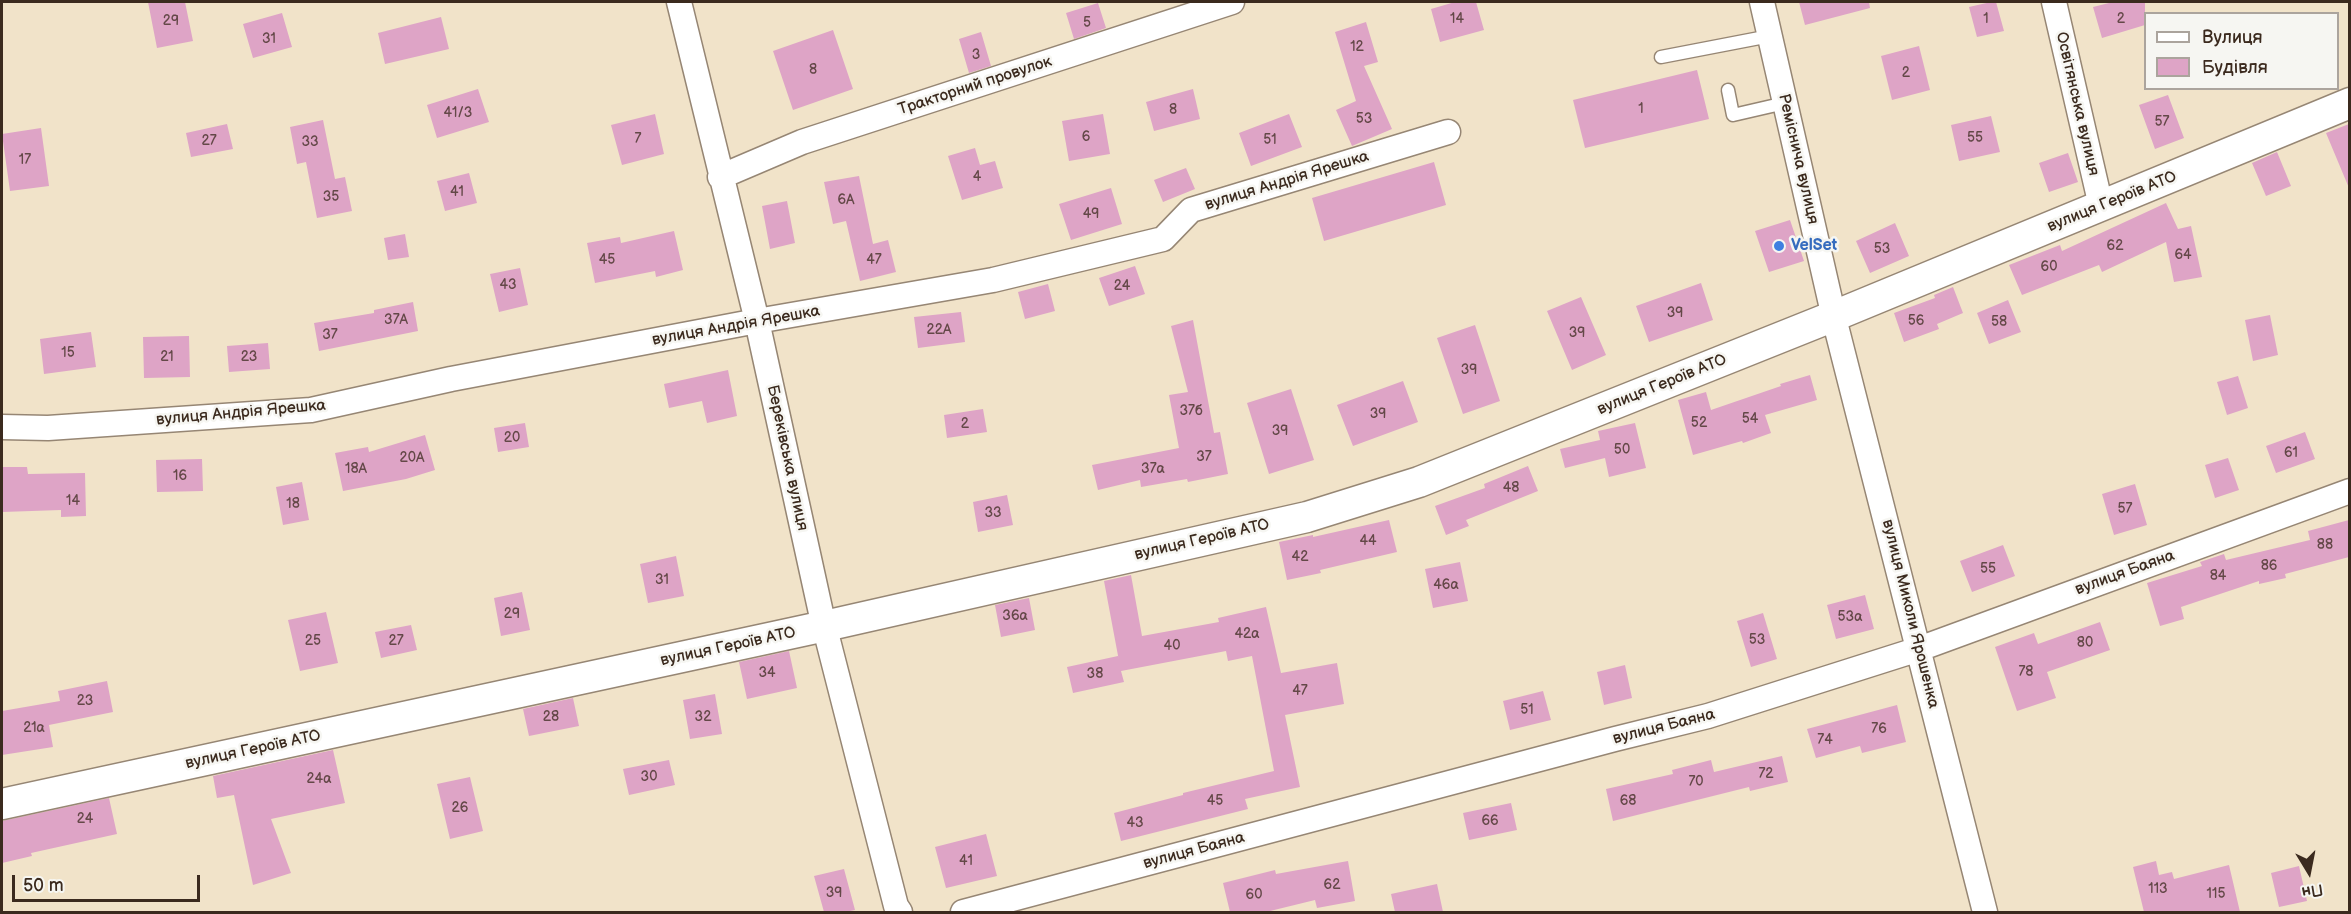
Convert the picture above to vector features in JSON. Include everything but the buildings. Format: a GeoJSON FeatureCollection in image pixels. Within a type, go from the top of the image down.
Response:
{"type":"FeatureCollection","features":[{"type":"Feature","properties":{"kind":"street","name":"Береківська вулиця"},"geometry":{"type":"LineString","coordinates":[[679,2],[757,321],[825,626],[896,906],[900,912]]}},
{"type":"Feature","properties":{"kind":"street","name":"Тракторний провулок"},"geometry":{"type":"LineString","coordinates":[[720,177],[802,142],[1232,2]]}},
{"type":"Feature","properties":{"kind":"street","name":"Реміснича вулиця"},"geometry":{"type":"LineString","coordinates":[[1762,2],[1834,316]]}},
{"type":"Feature","properties":{"kind":"street","name":"Освітянська вулиця"},"geometry":{"type":"LineString","coordinates":[[2054,2],[2101,206]]}},
{"type":"Feature","properties":{"kind":"street","name":"вулиця Героїв АТО"},"geometry":{"type":"LineString","coordinates":[[2,804],[825,626],[1307,517],[1419,482],[1834,316],[2349,103]]}},
{"type":"Feature","properties":{"kind":"street","name":"вулиця Андрія Ярешка"},"geometry":{"type":"LineString","coordinates":[[2,427],[48,428],[311,410],[451,379],[757,321],[993,280],[1163,239],[1191,210],[1448,132]]}},
{"type":"Feature","properties":{"kind":"street","name":"вулиця Миколи Ярошенка"},"geometry":{"type":"LineString","coordinates":[[1834,316],[1985,912]]}},
{"type":"Feature","properties":{"kind":"street","name":"вулиця Баяна"},"geometry":{"type":"LineString","coordinates":[[963,912],[1708,716],[1919,649],[2349,491]]}},
{"type":"Feature","properties":{"kind":"lane"},"geometry":{"type":"LineString","coordinates":[[1661,57],[1770,36]]}},
{"type":"Feature","properties":{"kind":"lane"},"geometry":{"type":"LineString","coordinates":[[1728,90],[1733,115],[1785,103]]}},
{"type":"Feature","properties":{"kind":"place","name":"VelSet"},"geometry":{"type":"Point","coordinates":[1779,246]}}]}
